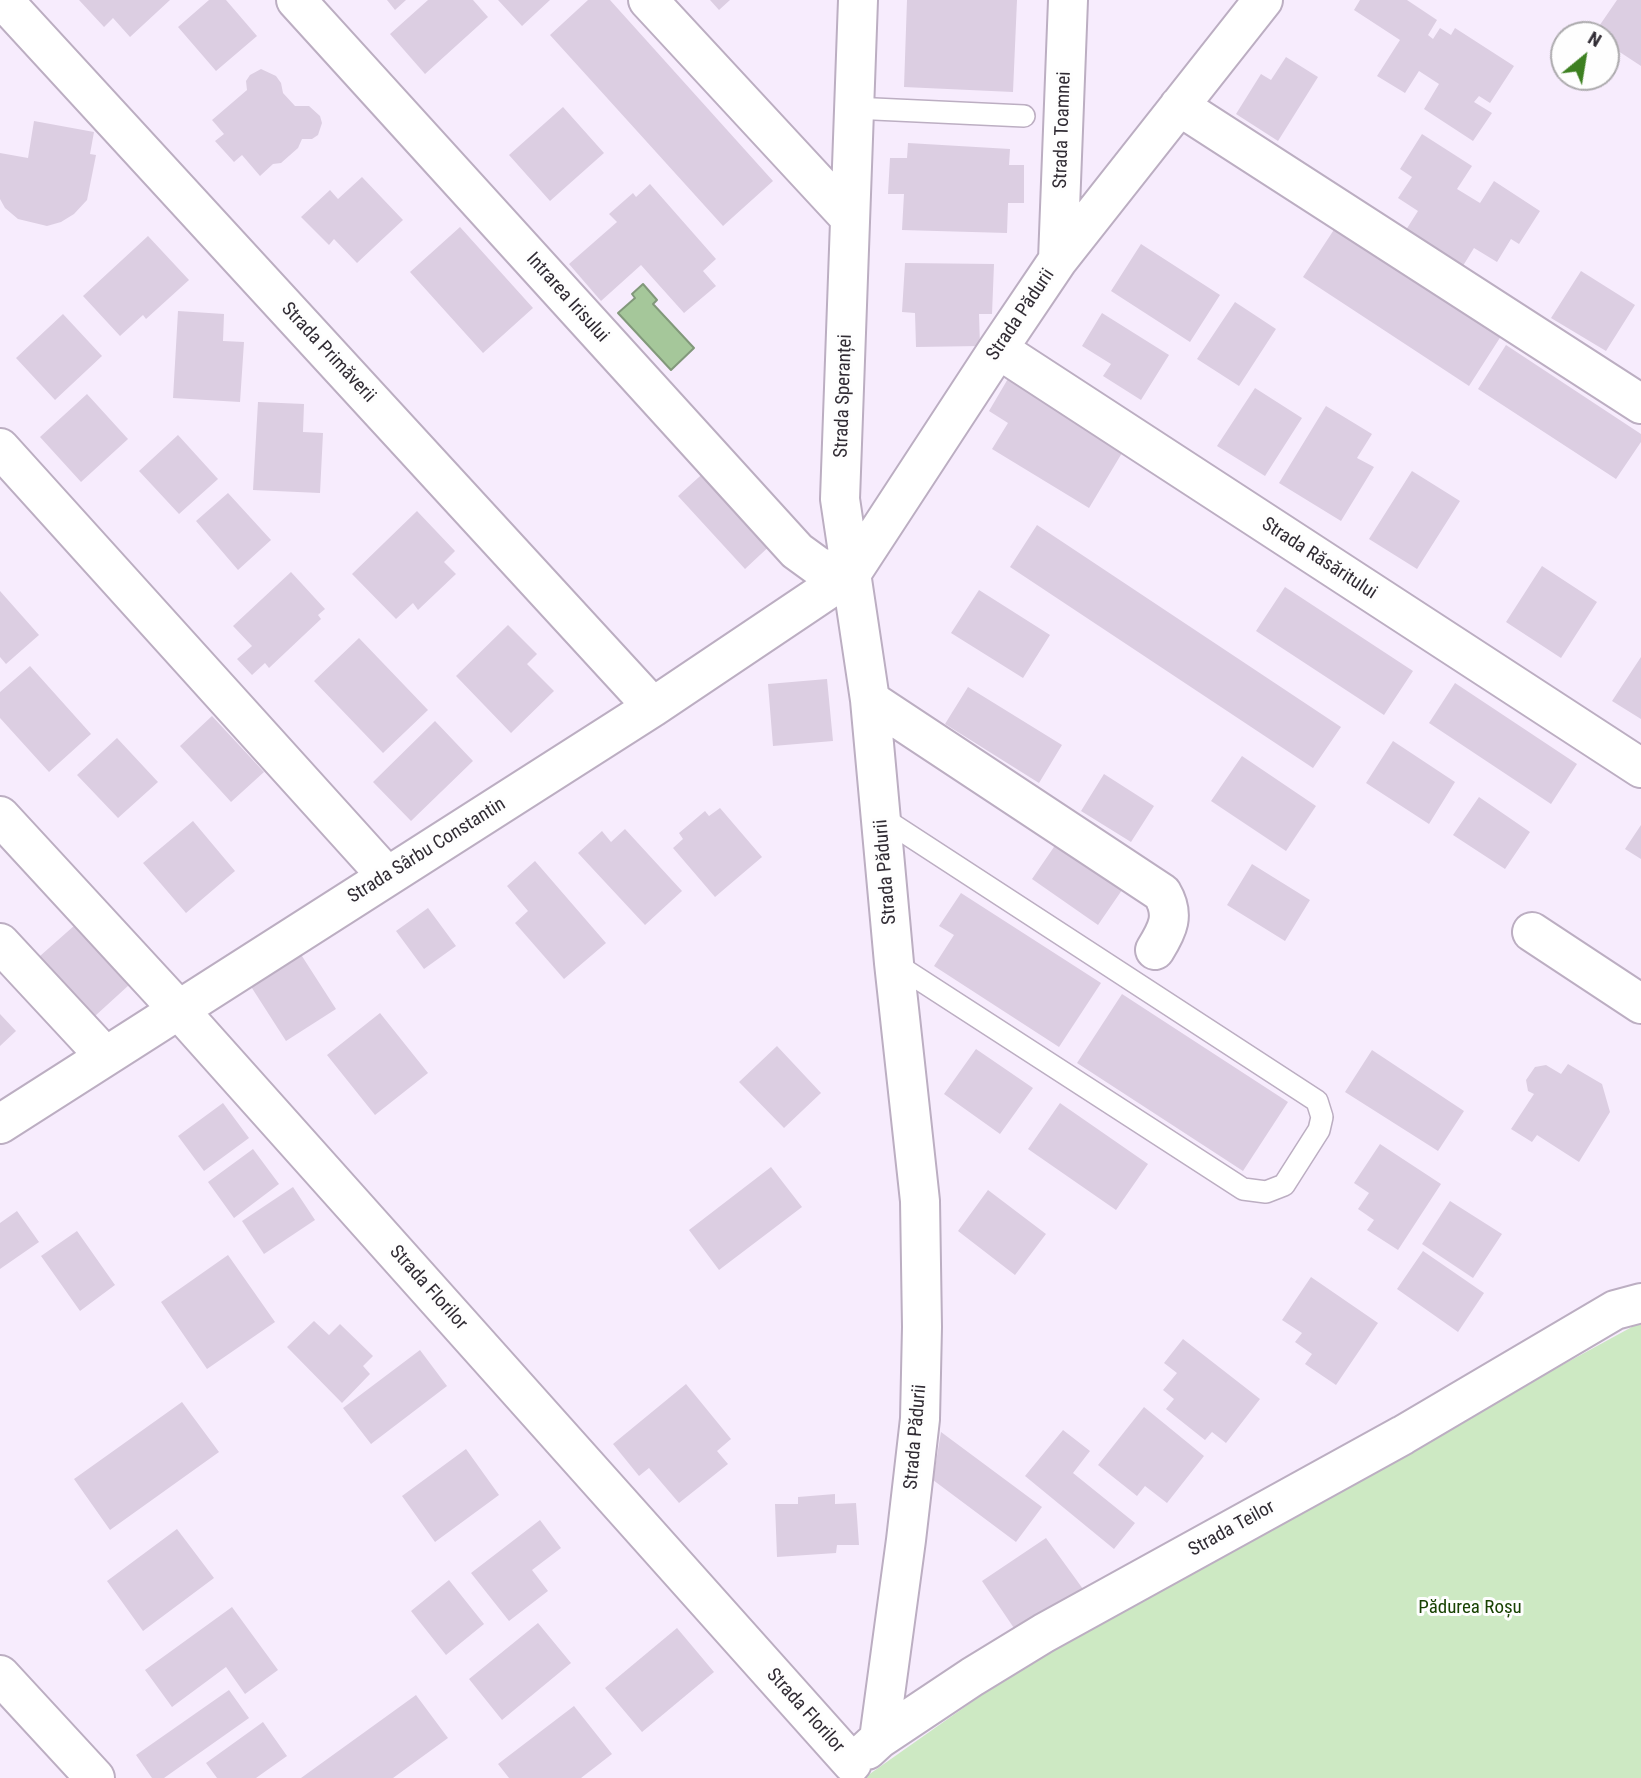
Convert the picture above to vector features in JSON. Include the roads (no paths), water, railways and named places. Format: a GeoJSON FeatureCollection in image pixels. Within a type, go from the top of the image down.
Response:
{"type":"FeatureCollection","features":[{"type":"Feature","properties":{"kind":"street","name":"Strada Primăverii"},"geometry":{"type":"LineString","coordinates":[[3,0],[653,707]]}},
{"type":"Feature","properties":{"kind":"street","name":"Intrarea Irisului"},"geometry":{"type":"LineString","coordinates":[[296,0],[797,551],[819,567],[851,575]]}},
{"type":"Feature","properties":{"kind":"street"},"geometry":{"type":"LineString","coordinates":[[648,0],[849,217]]}},
{"type":"Feature","properties":{"kind":"street","name":"Strada Speranței"},"geometry":{"type":"LineString","coordinates":[[851,575],[841,499],[858,0]]}},
{"type":"Feature","properties":{"kind":"street","name":"Strada Toamnei"},"geometry":{"type":"LineString","coordinates":[[1058,260],[1068,0]]}},
{"type":"Feature","properties":{"kind":"street","name":"Strada Pădurii"},"geometry":{"type":"LineString","coordinates":[[856,1760],[906,1540],[920,1419],[922,1327],[920,1201],[894,963],[870,700],[851,575],[1058,260],[1263,0]]}},
{"type":"Feature","properties":{"kind":"street"},"geometry":{"type":"LineString","coordinates":[[1179,106],[1641,404]]}},
{"type":"Feature","properties":{"kind":"street","name":"Strada Răsăritului"},"geometry":{"type":"LineString","coordinates":[[998,349],[1641,768]]}},
{"type":"Feature","properties":{"kind":"street"},"geometry":{"type":"LineString","coordinates":[[0,448],[387,876]]}},
{"type":"Feature","properties":{"kind":"street","name":"Strada Sârbu Constantin"},"geometry":{"type":"LineString","coordinates":[[0,1124],[653,707],[851,575]]}},
{"type":"Feature","properties":{"kind":"street"},"geometry":{"type":"LineString","coordinates":[[870,700],[1162,893],[1169,904],[1168,924],[1155,950]]}},
{"type":"Feature","properties":{"kind":"street","name":"Strada Florilor"},"geometry":{"type":"LineString","coordinates":[[0,816],[178,1009],[856,1760]]}},
{"type":"Feature","properties":{"kind":"street"},"geometry":{"type":"LineString","coordinates":[[1532,932],[1641,1004]]}},
{"type":"Feature","properties":{"kind":"street"},"geometry":{"type":"LineString","coordinates":[[0,943],[105,1056]]}},
{"type":"Feature","properties":{"kind":"street","name":"Strada Teilor"},"geometry":{"type":"LineString","coordinates":[[856,1760],[972,1677],[1044,1633],[1403,1436],[1615,1310],[1641,1303]]}},
{"type":"Feature","properties":{"kind":"street"},"geometry":{"type":"LineString","coordinates":[[0,1675],[96,1778]]}},
{"type":"Feature","properties":{"kind":"lane"},"geometry":{"type":"LineString","coordinates":[[853,108],[1024,116]]}},
{"type":"Feature","properties":{"kind":"lane"},"geometry":{"type":"LineString","coordinates":[[881,817],[1317,1101],[1322,1117],[1319,1130],[1284,1185],[1266,1192],[1243,1189],[894,963]]}},
{"type":"Feature","properties":{"kind":"park label","name":"Pădurea Roșu"},"geometry":{"type":"Point","coordinates":[1470,1608]}}]}
